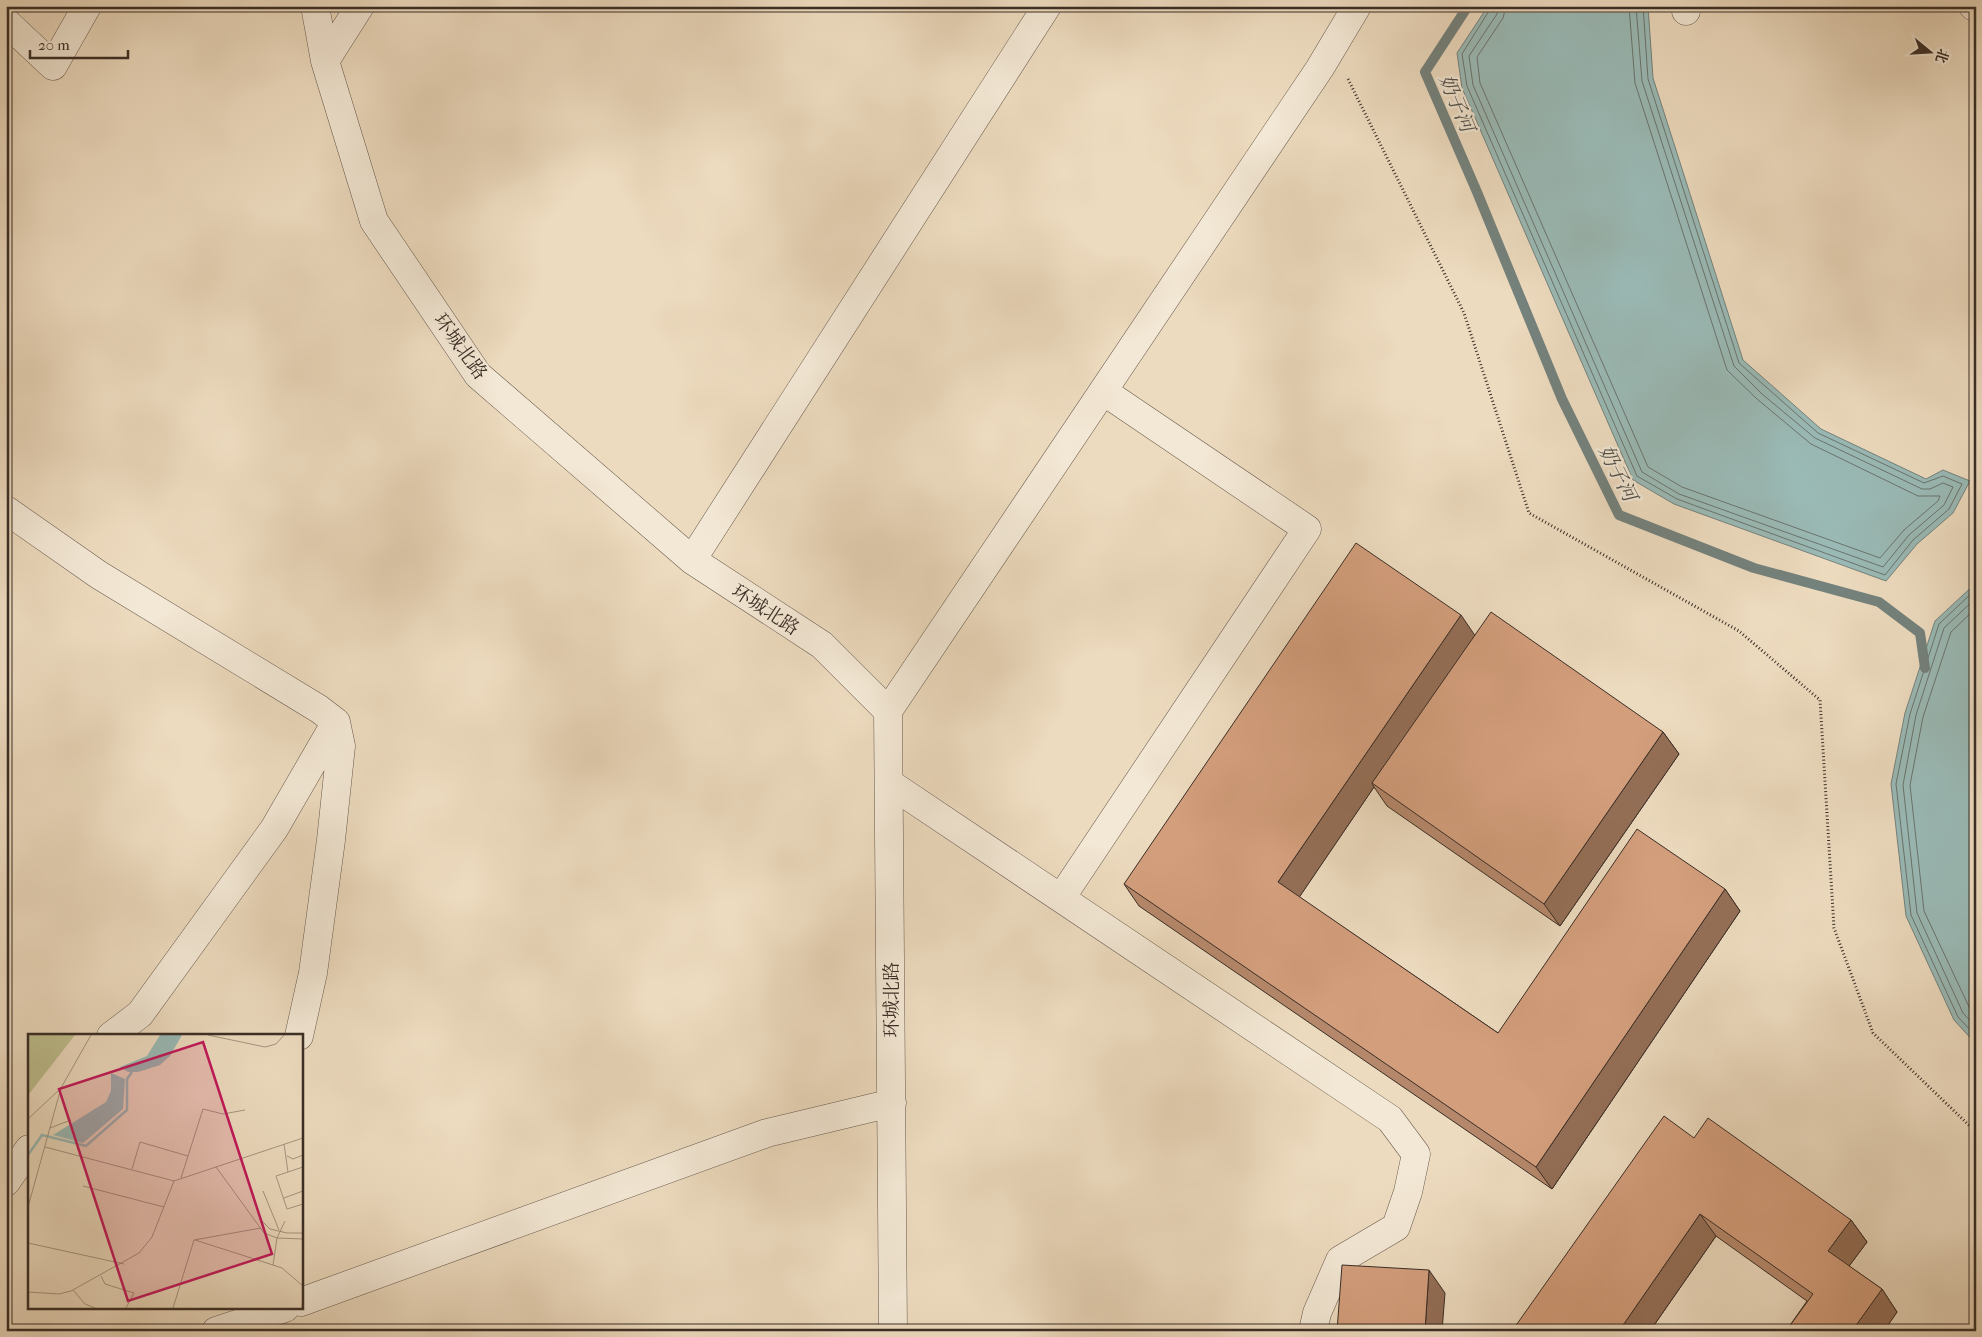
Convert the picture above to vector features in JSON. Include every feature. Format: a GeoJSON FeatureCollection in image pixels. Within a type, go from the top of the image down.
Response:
{"type":"FeatureCollection","features":[{"type":"Feature","properties":{"kind":"street"},"geometry":{"type":"LineString","coordinates":[[6,22],[53,66],[87,6]]}},
{"type":"Feature","properties":{"kind":"street","name":"环城北路"},"geometry":{"type":"LineString","coordinates":[[315,6],[325,61],[374,221],[478,376],[692,560],[822,645],[888,711],[893,1331]]}},
{"type":"Feature","properties":{"kind":"street"},"geometry":{"type":"LineString","coordinates":[[325,61],[360,6]]}},
{"type":"Feature","properties":{"kind":"street"},"geometry":{"type":"LineString","coordinates":[[692,560],[1047,6]]}},
{"type":"Feature","properties":{"kind":"street"},"geometry":{"type":"LineString","coordinates":[[888,711],[1332,48],[1357,6]]}},
{"type":"Feature","properties":{"kind":"street"},"geometry":{"type":"LineString","coordinates":[[1061,898],[1307,529],[1103,392]]}},
{"type":"Feature","properties":{"kind":"street"},"geometry":{"type":"LineString","coordinates":[[6,510],[99,575],[319,709],[336,722],[341,746],[331,840],[313,973],[299,1034]]}},
{"type":"Feature","properties":{"kind":"street"},"geometry":{"type":"LineString","coordinates":[[114,1034],[140,1014],[274,829],[336,722]]}},
{"type":"Feature","properties":{"kind":"street"},"geometry":{"type":"LineString","coordinates":[[889,783],[1390,1118],[1416,1154],[1408,1192],[1396,1227],[1340,1260],[1317,1312],[1313,1331]]}},
{"type":"Feature","properties":{"kind":"street"},"geometry":{"type":"LineString","coordinates":[[302,1302],[767,1133],[892,1104]]}},
{"type":"Feature","properties":{"kind":"street"},"geometry":{"type":"LineString","coordinates":[[6,1182],[28,1150]]}},
{"type":"Feature","properties":{"kind":"street"},"geometry":{"type":"LineString","coordinates":[[216,1331],[252,1314],[274,1310]]}},
{"type":"Feature","properties":{"kind":"path"},"geometry":{"type":"LineString","coordinates":[[1332,48],[1464,313],[1529,513],[1740,631],[1820,700],[1834,928],[1873,1033],[1976,1132]]}},
{"type":"Feature","properties":{"kind":"water"},"geometry":{"type":"Polygon","coordinates":[[[1488,6],[1648,6],[1653,78],[1743,360],[1821,429],[1926,479],[1943,470],[1970,481],[1953,513],[1917,544],[1886,581],[1674,504],[1633,480],[1462,88],[1457,53],[1488,6]]]}},
{"type":"Feature","properties":{"kind":"water"},"geometry":{"type":"Polygon","coordinates":[[[1976,583],[1976,1044],[1954,1020],[1906,916],[1891,784],[1905,713],[1935,621],[1976,583]]]}},
{"type":"Feature","properties":{"kind":"building"},"geometry":{"type":"Polygon","coordinates":[[[1356,543],[1461,615],[1278,882],[1498,1033],[1637,829],[1725,889],[1536,1167],[1124,884],[1356,543]]]}},
{"type":"Feature","properties":{"kind":"building"},"geometry":{"type":"Polygon","coordinates":[[[1491,612],[1663,732],[1544,904],[1372,783],[1491,612]]]}},
{"type":"Feature","properties":{"kind":"building"},"geometry":{"type":"Polygon","coordinates":[[[1664,1116],[1694,1138],[1708,1118],[1851,1220],[1828,1251],[1882,1289],[1852,1331],[1786,1331],[1813,1294],[1700,1214],[1619,1331],[1512,1331],[1664,1116]]]}},
{"type":"Feature","properties":{"kind":"building"},"geometry":{"type":"Polygon","coordinates":[[[1342,1265],[1429,1270],[1425,1331],[1337,1331],[1342,1265]]]}},
{"type":"Feature","properties":{"kind":"waterway","name":"奶子河"},"geometry":{"type":"LineString","coordinates":[[1468,6],[1425,72],[1477,192],[1562,399],[1619,515],[1754,568],[1879,602],[1920,633],[1925,668]]}}]}
